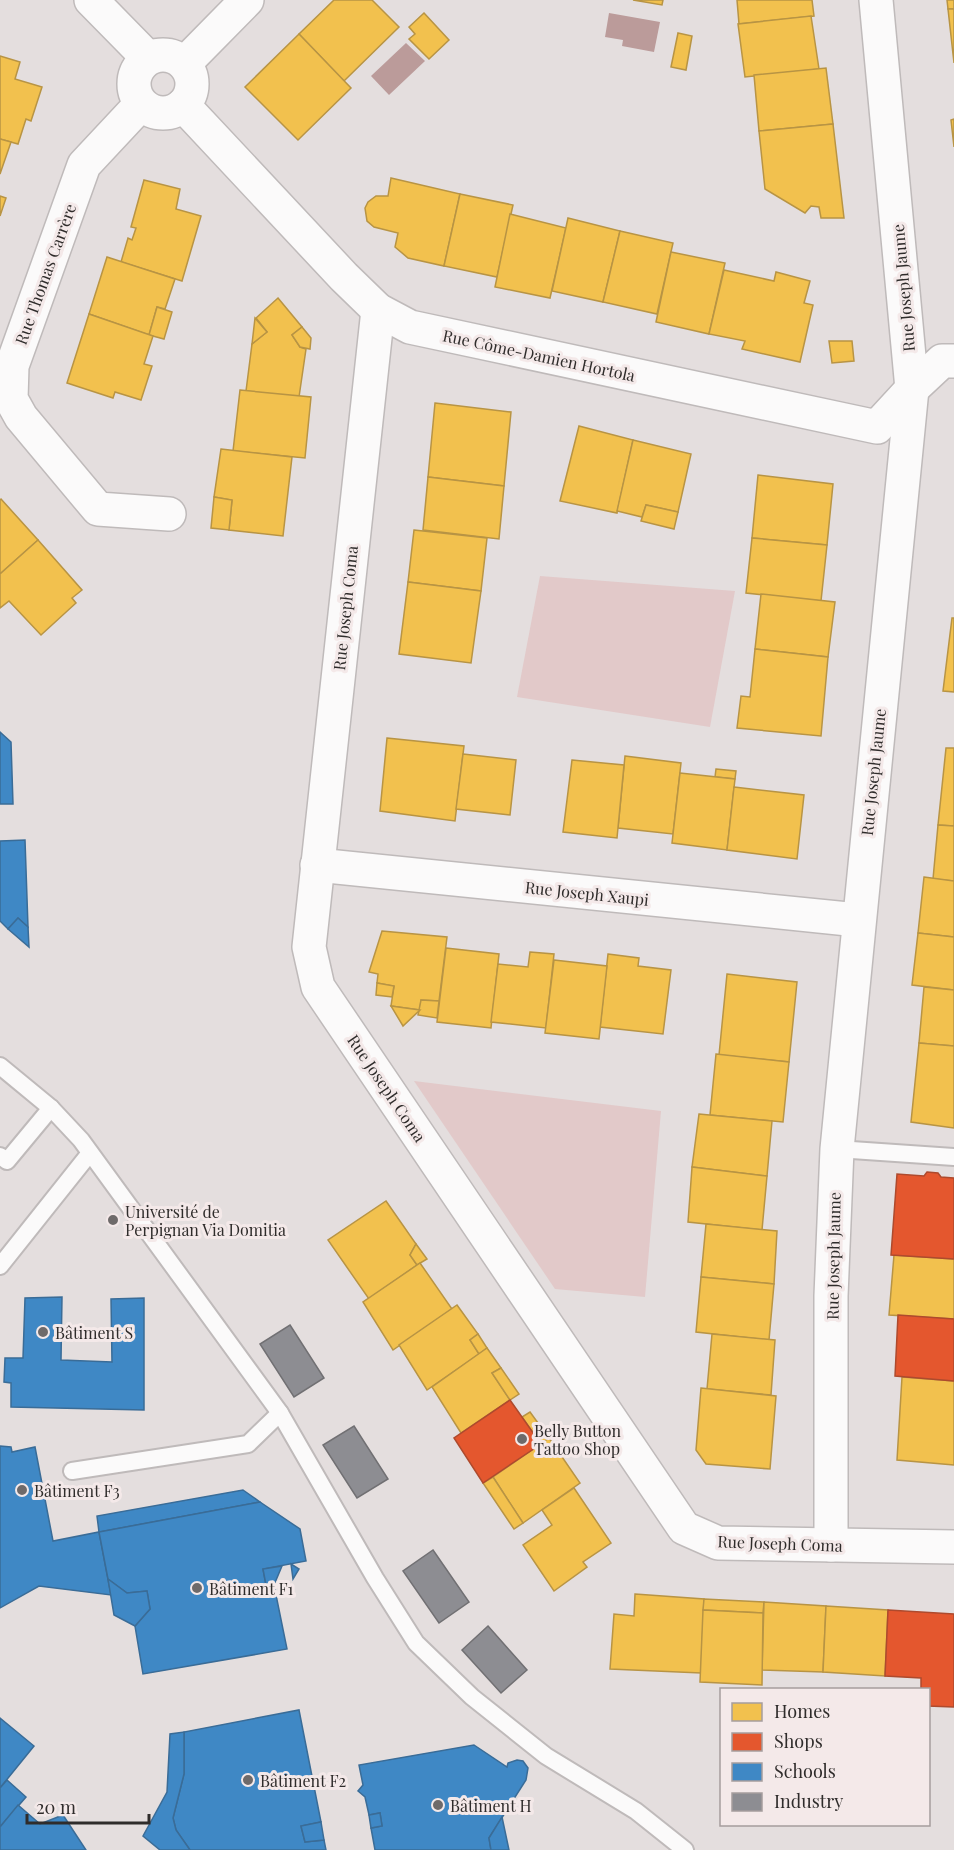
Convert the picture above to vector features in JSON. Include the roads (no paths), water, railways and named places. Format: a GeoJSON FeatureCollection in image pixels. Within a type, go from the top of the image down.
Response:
{"type":"FeatureCollection","features":[{"type":"Feature","properties":{"kind":"street"},"geometry":{"type":"LineString","coordinates":[[91,0],[148,58]]}},
{"type":"Feature","properties":{"kind":"street"},"geometry":{"type":"LineString","coordinates":[[185,63],[247,0]]}},
{"type":"Feature","properties":{"kind":"street","name":"Rue Joseph Jaume"},"geometry":{"type":"LineString","coordinates":[[831,1545],[831,1296],[837,1149],[912,388],[876,0]]}},
{"type":"Feature","properties":{"kind":"street"},"geometry":{"type":"LineString","coordinates":[[167,55],[185,63],[192,75],[193,88],[178,110],[165,113],[152,111],[141,104],[135,92],[134,80],[138,67],[148,58],[167,55]]}},
{"type":"Feature","properties":{"kind":"street","name":"Rue Thomas Carrère"},"geometry":{"type":"LineString","coordinates":[[141,104],[84,165],[12,366],[10,399],[21,417],[98,509],[169,514]]}},
{"type":"Feature","properties":{"kind":"street","name":"Rue Côme-Damien Hortola"},"geometry":{"type":"LineString","coordinates":[[183,105],[378,310],[410,327],[877,427],[912,388],[942,361],[954,361]]}},
{"type":"Feature","properties":{"kind":"street","name":"Rue Joseph Coma"},"geometry":{"type":"LineString","coordinates":[[378,310],[309,947],[318,987],[684,1528],[718,1544],[954,1547]]}},
{"type":"Feature","properties":{"kind":"street","name":"Rue Joseph Xaupi"},"geometry":{"type":"LineString","coordinates":[[317,865],[858,920]]}},
{"type":"Feature","properties":{"kind":"lane"},"geometry":{"type":"LineString","coordinates":[[0,1066],[51,1108],[90,1153],[280,1413],[416,1643],[472,1697],[546,1756],[636,1811],[685,1850]]}},
{"type":"Feature","properties":{"kind":"lane"},"geometry":{"type":"LineString","coordinates":[[0,1156],[7,1161],[51,1108]]}},
{"type":"Feature","properties":{"kind":"lane"},"geometry":{"type":"LineString","coordinates":[[837,1149],[954,1157]]}},
{"type":"Feature","properties":{"kind":"lane"},"geometry":{"type":"LineString","coordinates":[[0,1266],[90,1153]]}},
{"type":"Feature","properties":{"kind":"lane"},"geometry":{"type":"LineString","coordinates":[[72,1471],[248,1444],[280,1413]]}},
{"type":"Feature","properties":{"kind":"place","name":"Université de Perpignan Via Domitia"},"geometry":{"type":"Point","coordinates":[113,1220]}},
{"type":"Feature","properties":{"kind":"place","name":"Bâtiment S"},"geometry":{"type":"Point","coordinates":[43,1332]}},
{"type":"Feature","properties":{"kind":"place","name":"Belly Button Tattoo Shop"},"geometry":{"type":"Point","coordinates":[522,1439]}},
{"type":"Feature","properties":{"kind":"place","name":"Bâtiment F3"},"geometry":{"type":"Point","coordinates":[22,1490]}},
{"type":"Feature","properties":{"kind":"place","name":"Bâtiment F1"},"geometry":{"type":"Point","coordinates":[197,1588]}},
{"type":"Feature","properties":{"kind":"place","name":"Bâtiment F2"},"geometry":{"type":"Point","coordinates":[248,1780]}},
{"type":"Feature","properties":{"kind":"place","name":"Bâtiment H"},"geometry":{"type":"Point","coordinates":[438,1805]}}]}
